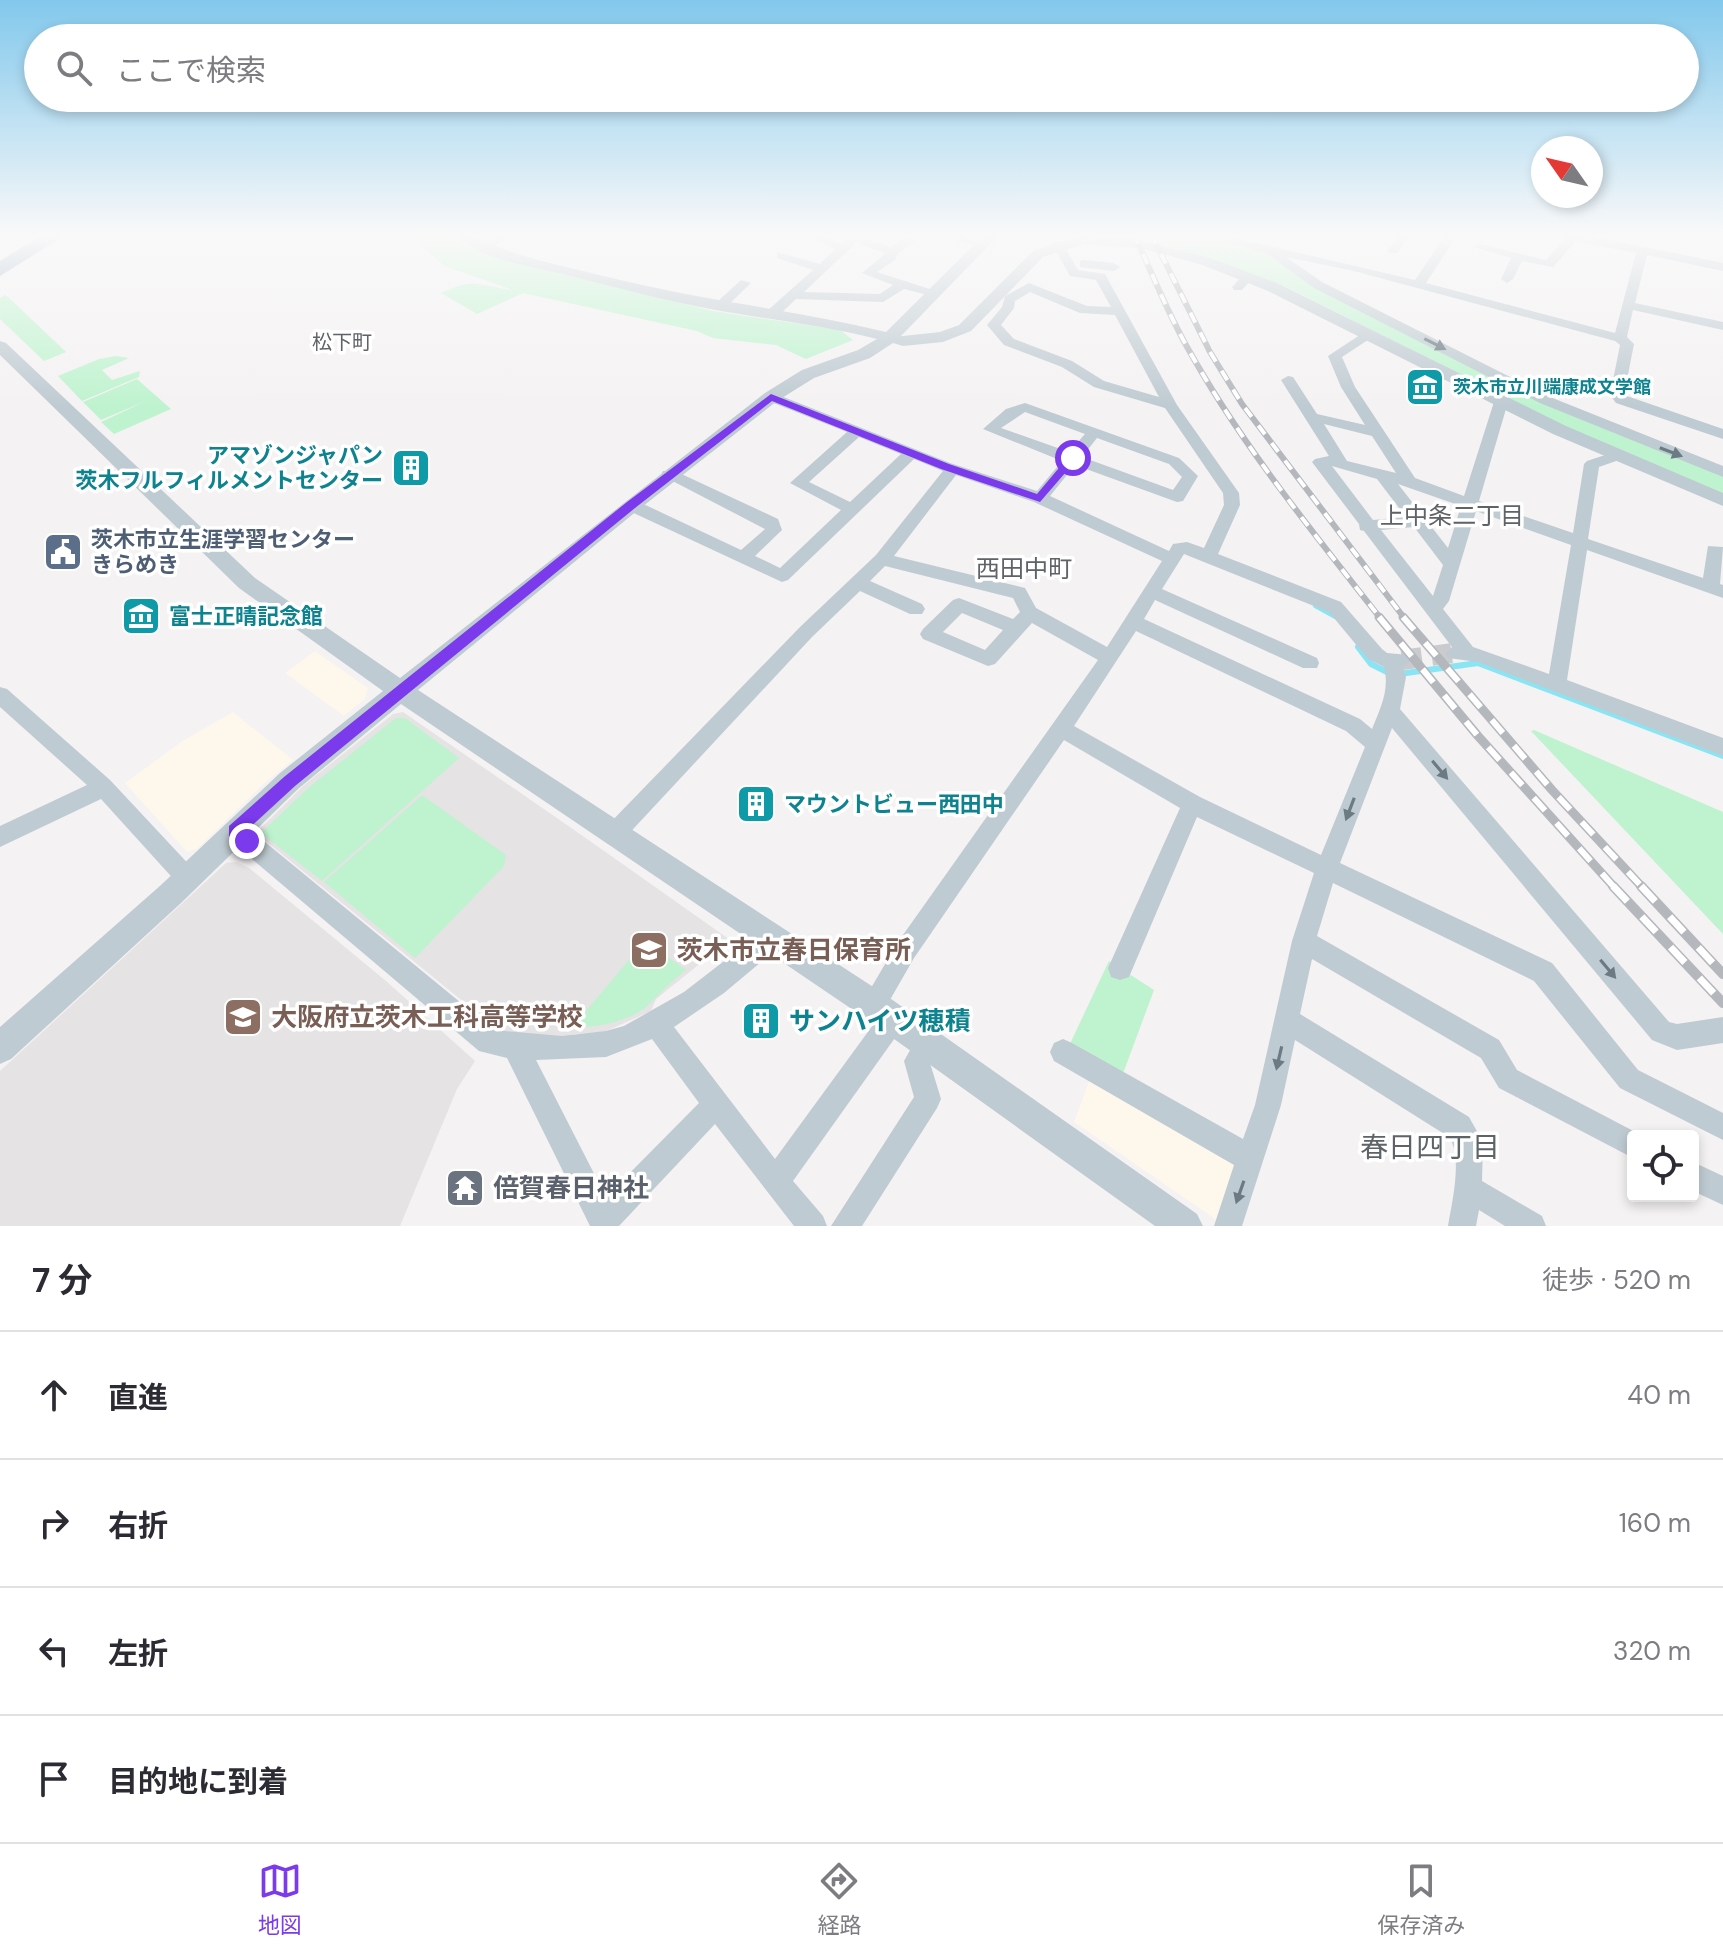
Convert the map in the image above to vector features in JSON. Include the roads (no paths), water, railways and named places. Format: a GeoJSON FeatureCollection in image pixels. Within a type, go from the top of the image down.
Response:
{"type":"FeatureCollection","features":[{"type":"Feature","properties":{"kind":"street"},"geometry":{"type":"LineString","coordinates":[[660,291],[720,306],[816,319],[887,340],[925,340],[965,328],[1008,291]]}},
{"type":"Feature","properties":{"kind":"street"},"geometry":{"type":"LineString","coordinates":[[720,306],[736,291]]}},
{"type":"Feature","properties":{"kind":"street"},"geometry":{"type":"LineString","coordinates":[[772,314],[795,291]]}},
{"type":"Feature","properties":{"kind":"street"},"geometry":{"type":"LineString","coordinates":[[791,295],[883,298],[893,291]]}},
{"type":"Feature","properties":{"kind":"street"},"geometry":{"type":"LineString","coordinates":[[924,291],[932,294]]}},
{"type":"Feature","properties":{"kind":"street"},"geometry":{"type":"LineString","coordinates":[[0,1048],[289,781],[631,505],[771,397],[808,374],[864,354],[887,340],[935,291]]}},
{"type":"Feature","properties":{"kind":"street"},"geometry":{"type":"LineString","coordinates":[[1003,297],[1018,291]]}},
{"type":"Feature","properties":{"kind":"street"},"geometry":{"type":"LineString","coordinates":[[1039,291],[1085,310],[1120,311]]}},
{"type":"Feature","properties":{"kind":"street"},"geometry":{"type":"LineString","coordinates":[[1109,291],[1170,405],[1231,493],[1232,505],[1209,556]]}},
{"type":"Feature","properties":{"kind":"street"},"geometry":{"type":"LineString","coordinates":[[1272,291],[1301,299],[1614,457],[1723,500]]}},
{"type":"Feature","properties":{"kind":"street"},"geometry":{"type":"LineString","coordinates":[[1330,291],[1545,400],[1634,439],[1723,472]]}},
{"type":"Feature","properties":{"kind":"street"},"geometry":{"type":"LineString","coordinates":[[1442,291],[1566,330],[1620,338],[1627,344],[1617,395],[1621,400],[1723,434]]}},
{"type":"Feature","properties":{"kind":"street"},"geometry":{"type":"LineString","coordinates":[[1620,338],[1632,291]]}},
{"type":"Feature","properties":{"kind":"street"},"geometry":{"type":"LineString","coordinates":[[1003,297],[1008,308],[994,325],[1009,342],[1067,364],[1099,384],[1170,405]]}},
{"type":"Feature","properties":{"kind":"street"},"geometry":{"type":"LineString","coordinates":[[1629,305],[1723,326]]}},
{"type":"Feature","properties":{"kind":"street"},"geometry":{"type":"LineString","coordinates":[[1369,333],[1335,356],[1348,387],[1409,482]]}},
{"type":"Feature","properties":{"kind":"street"},"geometry":{"type":"LineString","coordinates":[[0,346],[247,583],[402,691],[883,1012],[1185,1226]]}},
{"type":"Feature","properties":{"kind":"street"},"geometry":{"type":"LineString","coordinates":[[1288,380],[1343,466]]}},
{"type":"Feature","properties":{"kind":"street"},"geometry":{"type":"LineString","coordinates":[[771,397],[911,453],[1040,498],[1172,559]]}},
{"type":"Feature","properties":{"kind":"street"},"geometry":{"type":"LineString","coordinates":[[1432,609],[1440,601],[1452,565],[1501,402]]}},
{"type":"Feature","properties":{"kind":"street"},"geometry":{"type":"LineString","coordinates":[[1025,407],[1094,432],[1174,461],[1190,476],[1177,497],[990,429],[1011,412],[1025,407]]}},
{"type":"Feature","properties":{"kind":"street"},"geometry":{"type":"LineString","coordinates":[[1315,418],[1375,432]]}},
{"type":"Feature","properties":{"kind":"street"},"geometry":{"type":"LineString","coordinates":[[852,509],[798,483],[857,431]]}},
{"type":"Feature","properties":{"kind":"street"},"geometry":{"type":"LineString","coordinates":[[1040,498],[1094,432]]}},
{"type":"Feature","properties":{"kind":"street"},"geometry":{"type":"LineString","coordinates":[[631,505],[782,576],[911,453]]}},
{"type":"Feature","properties":{"kind":"street"},"geometry":{"type":"LineString","coordinates":[[1557,684],[1592,464],[1614,457]]}},
{"type":"Feature","properties":{"kind":"street"},"geometry":{"type":"LineString","coordinates":[[1723,553],[1714,550],[1717,590],[1409,482],[1330,461],[1320,462],[1432,609],[1460,653],[1479,655],[1723,747]]}},
{"type":"Feature","properties":{"kind":"street"},"geometry":{"type":"LineString","coordinates":[[614,834],[806,632],[882,559],[954,467]]}},
{"type":"Feature","properties":{"kind":"street"},"geometry":{"type":"LineString","coordinates":[[669,475],[772,523],[774,530],[743,558]]}},
{"type":"Feature","properties":{"kind":"street"},"geometry":{"type":"LineString","coordinates":[[1384,477],[1452,565]]}},
{"type":"Feature","properties":{"kind":"street"},"geometry":{"type":"LineString","coordinates":[[1366,526],[1417,521]]}},
{"type":"Feature","properties":{"kind":"street"},"geometry":{"type":"LineString","coordinates":[[775,1182],[883,1012],[906,950],[1062,729],[1179,548],[1209,556],[1335,607],[1375,654],[1396,667],[1390,711],[1327,867],[1304,941],[1268,1105],[1228,1226]]}},
{"type":"Feature","properties":{"kind":"street"},"geometry":{"type":"LineString","coordinates":[[882,559],[1019,593],[1030,613],[1110,658]]}},
{"type":"Feature","properties":{"kind":"street"},"geometry":{"type":"LineString","coordinates":[[859,583],[916,609]]}},
{"type":"Feature","properties":{"kind":"street"},"geometry":{"type":"LineString","coordinates":[[1151,591],[1310,663]]}},
{"type":"Feature","properties":{"kind":"street"},"geometry":{"type":"LineString","coordinates":[[1016,628],[1030,613]]}},
{"type":"Feature","properties":{"kind":"street"},"geometry":{"type":"LineString","coordinates":[[1132,621],[1353,725],[1375,744]]}},
{"type":"Feature","properties":{"kind":"street"},"geometry":{"type":"LineString","coordinates":[[0,695],[103,786],[187,878]]}},
{"type":"Feature","properties":{"kind":"street"},"geometry":{"type":"LineString","coordinates":[[1390,711],[1661,1031],[1677,1037],[1721,1034]]}},
{"type":"Feature","properties":{"kind":"street"},"geometry":{"type":"LineString","coordinates":[[1062,729],[1192,804],[1543,972],[1629,1079],[1723,1127]]}},
{"type":"Feature","properties":{"kind":"street"},"geometry":{"type":"LineString","coordinates":[[0,837],[87,797],[103,786]]}},
{"type":"Feature","properties":{"kind":"street"},"geometry":{"type":"LineString","coordinates":[[1120,968],[1192,804]]}},
{"type":"Feature","properties":{"kind":"street"},"geometry":{"type":"LineString","coordinates":[[235,831],[488,1042],[515,1047],[566,1048],[608,1043],[656,1024],[771,939]]}},
{"type":"Feature","properties":{"kind":"street"},"geometry":{"type":"LineString","coordinates":[[1304,941],[1490,1049],[1508,1079],[1627,1141]]}},
{"type":"Feature","properties":{"kind":"street"},"geometry":{"type":"LineString","coordinates":[[1287,1020],[1459,1127],[1469,1142],[1468,1188],[1462,1226]]}},
{"type":"Feature","properties":{"kind":"street"},"geometry":{"type":"LineString","coordinates":[[656,1024],[775,1182],[813,1226]]}},
{"type":"Feature","properties":{"kind":"street"},"geometry":{"type":"LineString","coordinates":[[845,1226],[928,1099],[917,1061],[928,1043]]}},
{"type":"Feature","properties":{"kind":"street"},"geometry":{"type":"LineString","coordinates":[[515,1047],[604,1224],[716,1104]]}},
{"type":"Feature","properties":{"kind":"street"},"geometry":{"type":"LineString","coordinates":[[1063,1052],[1251,1159]]}},
{"type":"Feature","properties":{"kind":"street"},"geometry":{"type":"LineString","coordinates":[[1699,1179],[1723,1191]]}},
{"type":"Feature","properties":{"kind":"street"},"geometry":{"type":"LineString","coordinates":[[1468,1188],[1532,1226]]}},
{"type":"Feature","properties":{"kind":"waterway"},"geometry":{"type":"LineString","coordinates":[[1315,606],[1335,617]]}},
{"type":"Feature","properties":{"kind":"waterway"},"geometry":{"type":"LineString","coordinates":[[1358,647],[1371,664],[1389,673]]}},
{"type":"Feature","properties":{"kind":"waterway"},"geometry":{"type":"LineString","coordinates":[[1399,674],[1478,663],[1723,756]]}},
{"type":"Feature","properties":{"kind":"tunnel"},"geometry":{"type":"LineString","coordinates":[[1402,660],[1452,653]]}},
{"type":"Feature","properties":{"kind":"railway"},"geometry":{"type":"LineString","coordinates":[[1159,291],[1207,381],[1230,417],[1278,486],[1381,619]]}},
{"type":"Feature","properties":{"kind":"railway"},"geometry":{"type":"LineString","coordinates":[[1180,291],[1210,352],[1242,404],[1405,619]]}},
{"type":"Feature","properties":{"kind":"railway"},"geometry":{"type":"LineString","coordinates":[[1379,617],[1478,736],[1615,888]]}},
{"type":"Feature","properties":{"kind":"railway"},"geometry":{"type":"LineString","coordinates":[[1403,617],[1552,790],[1643,888]]}},
{"type":"Feature","properties":{"kind":"railway"},"geometry":{"type":"LineString","coordinates":[[1613,886],[1723,1003]]}},
{"type":"Feature","properties":{"kind":"railway"},"geometry":{"type":"LineString","coordinates":[[1641,886],[1723,974]]}},
{"type":"Feature","properties":{"kind":"place","name":"茨木市立川端康成文学館"},"geometry":{"type":"Point","coordinates":[1425,387]}},
{"type":"Feature","properties":{"kind":"place","name":"アマゾンジャパン 茨木フルフィルメントセンター"},"geometry":{"type":"Point","coordinates":[411,468]}},
{"type":"Feature","properties":{"kind":"place","name":"茨木市立生涯学習センター きらめき"},"geometry":{"type":"Point","coordinates":[63,552]}},
{"type":"Feature","properties":{"kind":"place","name":"富士正晴記念館"},"geometry":{"type":"Point","coordinates":[141,616]}},
{"type":"Feature","properties":{"kind":"place","name":"マウントビュー西田中"},"geometry":{"type":"Point","coordinates":[756,804]}},
{"type":"Feature","properties":{"kind":"place","name":"茨木市立春日保育所"},"geometry":{"type":"Point","coordinates":[649,950]}},
{"type":"Feature","properties":{"kind":"place","name":"大阪府立茨木工科高等学校"},"geometry":{"type":"Point","coordinates":[243,1017]}},
{"type":"Feature","properties":{"kind":"place","name":"サンハイツ穂積"},"geometry":{"type":"Point","coordinates":[761,1021]}},
{"type":"Feature","properties":{"kind":"place","name":"倍賀春日神社"},"geometry":{"type":"Point","coordinates":[465,1188]}},
{"type":"Feature","properties":{"kind":"district","name":"松下町"},"geometry":{"type":"Point","coordinates":[342,342]}},
{"type":"Feature","properties":{"kind":"district","name":"上中条二丁目"},"geometry":{"type":"Point","coordinates":[1452,515]}},
{"type":"Feature","properties":{"kind":"district","name":"西田中町"},"geometry":{"type":"Point","coordinates":[1024,568]}},
{"type":"Feature","properties":{"kind":"district","name":"春日四丁目"},"geometry":{"type":"Point","coordinates":[1430,1147]}}]}
